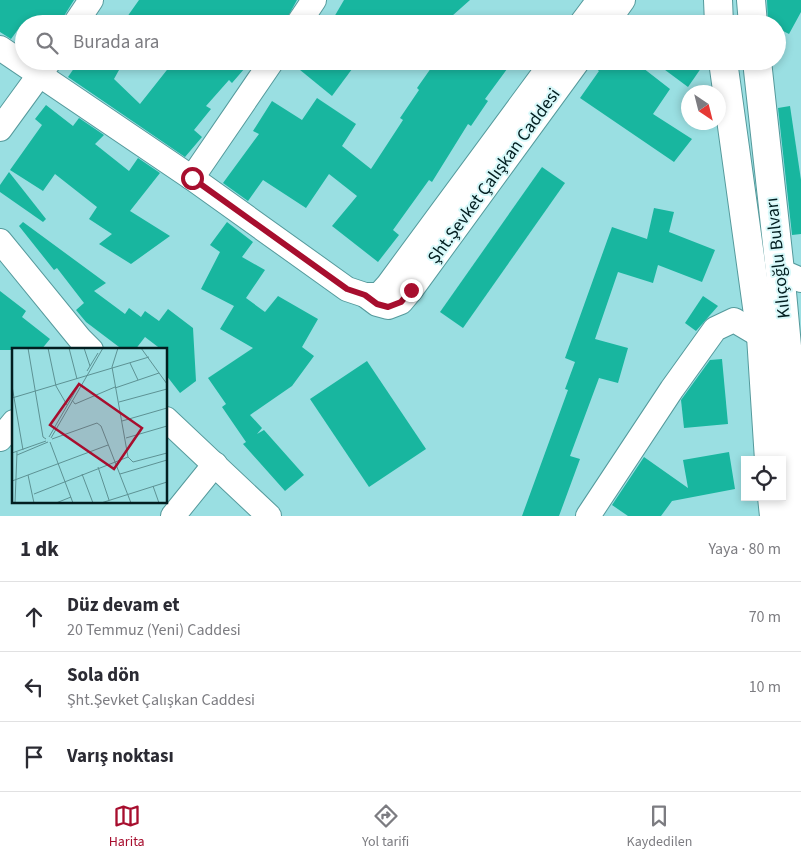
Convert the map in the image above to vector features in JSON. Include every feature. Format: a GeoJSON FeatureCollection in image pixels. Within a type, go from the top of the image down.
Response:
{"type":"FeatureCollection","features":[{"type":"Feature","properties":{"kind":"street"},"geometry":{"type":"LineString","coordinates":[[81,15],[91,0]]}},
{"type":"Feature","properties":{"kind":"street"},"geometry":{"type":"LineString","coordinates":[[304,15],[314,0]]}},
{"type":"Feature","properties":{"kind":"street"},"geometry":{"type":"LineString","coordinates":[[587,15],[598,0]]}},
{"type":"Feature","properties":{"kind":"street"},"geometry":{"type":"LineString","coordinates":[[612,15],[623,0]]}},
{"type":"Feature","properties":{"kind":"street"},"geometry":{"type":"LineString","coordinates":[[718,0],[719,15]]}},
{"type":"Feature","properties":{"kind":"street"},"geometry":{"type":"LineString","coordinates":[[751,0],[752,15]]}},
{"type":"Feature","properties":{"kind":"street"},"geometry":{"type":"LineString","coordinates":[[0,48],[15,55]]}},
{"type":"Feature","properties":{"kind":"street"},"geometry":{"type":"LineString","coordinates":[[0,129],[44,70]]}},
{"type":"Feature","properties":{"kind":"street"},"geometry":{"type":"LineString","coordinates":[[48,70],[192,178],[347,289],[365,295]]}},
{"type":"Feature","properties":{"kind":"street"},"geometry":{"type":"LineString","coordinates":[[192,178],[266,70]]}},
{"type":"Feature","properties":{"kind":"street","name":"Şht.Şevket Çalışkan Caddesi"},"geometry":{"type":"LineString","coordinates":[[365,295],[379,295],[388,285],[546,70]]}},
{"type":"Feature","properties":{"kind":"street","name":"Şht.Şevket Çalışkan Caddesi"},"geometry":{"type":"LineString","coordinates":[[365,295],[377,304],[388,307],[401,302],[571,70]]}},
{"type":"Feature","properties":{"kind":"street","name":"Kılıçoğlu Bulvarı"},"geometry":{"type":"LineString","coordinates":[[724,70],[761,336],[769,456]]}},
{"type":"Feature","properties":{"kind":"street","name":"Kılıçoğlu Bulvarı"},"geometry":{"type":"LineString","coordinates":[[758,70],[791,276],[787,346],[795,516]]}},
{"type":"Feature","properties":{"kind":"street"},"geometry":{"type":"LineString","coordinates":[[0,241],[81,346]]}},
{"type":"Feature","properties":{"kind":"street"},"geometry":{"type":"LineString","coordinates":[[588,516],[672,389],[715,329],[734,320],[761,336]]}},
{"type":"Feature","properties":{"kind":"street"},"geometry":{"type":"LineString","coordinates":[[168,421],[269,516]]}},
{"type":"Feature","properties":{"kind":"street"},"geometry":{"type":"LineString","coordinates":[[0,439],[12,424]]}},
{"type":"Feature","properties":{"kind":"street"},"geometry":{"type":"LineString","coordinates":[[173,516],[215,464]]}},
{"type":"Feature","properties":{"kind":"street"},"geometry":{"type":"LineString","coordinates":[[772,501],[774,516]]}},
{"type":"Feature","properties":{"kind":"building"},"geometry":{"type":"Polygon","coordinates":[[[0,0],[74,0],[65,15],[15,15],[15,34],[11,39],[0,32],[0,0]]]}},
{"type":"Feature","properties":{"kind":"building"},"geometry":{"type":"Polygon","coordinates":[[[139,0],[297,0],[289,15],[128,15],[139,0]]]}},
{"type":"Feature","properties":{"kind":"building"},"geometry":{"type":"Polygon","coordinates":[[[344,0],[470,0],[453,15],[335,15],[344,0]]]}},
{"type":"Feature","properties":{"kind":"building"},"geometry":{"type":"Polygon","coordinates":[[[767,0],[801,0],[801,12],[789,34],[786,32],[786,15],[768,15],[767,0]]]}},
{"type":"Feature","properties":{"kind":"building"},"geometry":{"type":"Polygon","coordinates":[[[73,70],[119,70],[114,79],[140,104],[167,70],[243,70],[232,83],[229,80],[206,106],[211,109],[194,130],[202,137],[185,157],[68,77],[73,70]]]}},
{"type":"Feature","properties":{"kind":"building"},"geometry":{"type":"Polygon","coordinates":[[[300,70],[351,70],[332,96],[300,70]]]}},
{"type":"Feature","properties":{"kind":"building"},"geometry":{"type":"Polygon","coordinates":[[[430,70],[506,70],[485,99],[488,101],[471,126],[468,124],[432,182],[429,180],[393,230],[399,235],[378,262],[332,226],[357,196],[329,174],[306,208],[263,180],[248,201],[223,183],[259,134],[253,131],[272,101],[302,120],[317,98],[356,124],[342,146],[371,169],[403,120],[400,118],[419,90],[417,88],[430,70]]]}},
{"type":"Feature","properties":{"kind":"building"},"geometry":{"type":"Polygon","coordinates":[[[598,70],[646,70],[670,89],[653,114],[692,139],[674,162],[580,98],[599,71],[598,70]]]}},
{"type":"Feature","properties":{"kind":"building"},"geometry":{"type":"Polygon","coordinates":[[[665,70],[700,70],[689,85],[685,85],[665,70]]]}},
{"type":"Feature","properties":{"kind":"building"},"geometry":{"type":"Polygon","coordinates":[[[46,105],[73,126],[79,118],[104,135],[95,144],[129,171],[138,158],[160,173],[130,211],[170,236],[131,264],[99,244],[112,234],[89,219],[97,207],[55,174],[43,191],[10,170],[42,125],[35,119],[46,105]]]}},
{"type":"Feature","properties":{"kind":"building"},"geometry":{"type":"Polygon","coordinates":[[[790,106],[801,180],[801,234],[792,235],[778,108],[790,106]]]}},
{"type":"Feature","properties":{"kind":"building"},"geometry":{"type":"Polygon","coordinates":[[[542,167],[565,183],[463,328],[440,312],[542,167]]]}},
{"type":"Feature","properties":{"kind":"building"},"geometry":{"type":"Polygon","coordinates":[[[9,172],[46,219],[43,222],[0,192],[0,185],[9,172]]]}},
{"type":"Feature","properties":{"kind":"building"},"geometry":{"type":"Polygon","coordinates":[[[654,208],[674,212],[669,232],[715,250],[702,282],[658,265],[653,283],[618,272],[595,339],[628,348],[618,383],[599,378],[570,456],[580,459],[559,516],[522,516],[568,390],[565,389],[575,362],[565,358],[612,227],[647,239],[654,208]]]}},
{"type":"Feature","properties":{"kind":"building"},"geometry":{"type":"Polygon","coordinates":[[[23,222],[106,283],[94,291],[125,314],[129,308],[141,317],[145,311],[159,321],[168,309],[193,328],[196,381],[180,393],[168,378],[168,348],[159,348],[145,337],[137,348],[120,348],[86,322],[76,310],[84,303],[57,268],[54,270],[19,226],[23,222]]]}},
{"type":"Feature","properties":{"kind":"building"},"geometry":{"type":"Polygon","coordinates":[[[227,222],[253,242],[242,257],[265,270],[246,298],[265,312],[278,296],[318,319],[302,347],[314,356],[292,386],[250,415],[262,428],[257,434],[264,430],[304,475],[285,491],[243,444],[246,442],[222,407],[226,404],[208,378],[253,348],[220,329],[234,306],[201,289],[220,252],[210,245],[227,222]]]}},
{"type":"Feature","properties":{"kind":"building"},"geometry":{"type":"Polygon","coordinates":[[[0,291],[26,311],[22,317],[50,339],[43,348],[0,350],[0,291]]]}},
{"type":"Feature","properties":{"kind":"building"},"geometry":{"type":"Polygon","coordinates":[[[703,296],[718,306],[696,331],[685,323],[703,296]]]}},
{"type":"Feature","properties":{"kind":"building"},"geometry":{"type":"Polygon","coordinates":[[[722,359],[728,424],[684,428],[681,400],[710,360],[722,359]]]}},
{"type":"Feature","properties":{"kind":"building"},"geometry":{"type":"Polygon","coordinates":[[[367,361],[426,449],[369,487],[310,399],[367,361]]]}},
{"type":"Feature","properties":{"kind":"building"},"geometry":{"type":"Polygon","coordinates":[[[729,452],[735,489],[672,501],[661,516],[628,516],[612,505],[644,457],[688,488],[683,460],[729,452]]]}},
{"type":"Feature","properties":{"kind":"route"},"geometry":{"type":"LineString","coordinates":[[192,178],[347,289],[365,295],[377,304],[388,307],[401,302],[411,290]]}}]}
